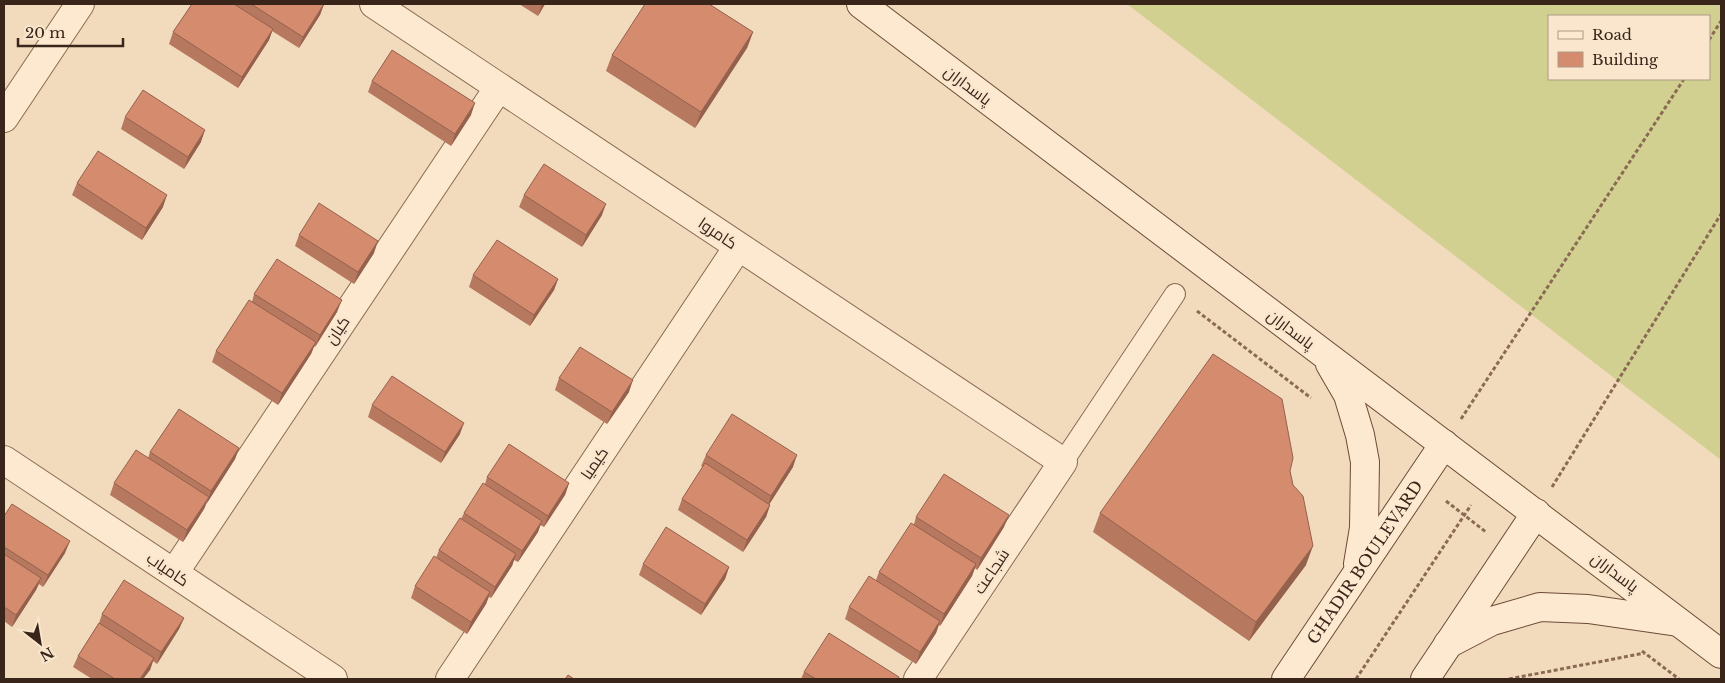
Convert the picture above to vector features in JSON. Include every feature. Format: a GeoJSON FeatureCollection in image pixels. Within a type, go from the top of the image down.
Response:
{"type":"FeatureCollection","features":[{"type":"Feature","properties":{"kind":"street"},"geometry":{"type":"LineString","coordinates":[[4,118],[80,4]]}},
{"type":"Feature","properties":{"kind":"street","name":"کامروا"},"geometry":{"type":"LineString","coordinates":[[374,4],[1063,462]]}},
{"type":"Feature","properties":{"kind":"street","name":"پاسداران"},"geometry":{"type":"LineString","coordinates":[[861,4],[1721,654]]}},
{"type":"Feature","properties":{"kind":"street","name":"کیان"},"geometry":{"type":"LineString","coordinates":[[174,573],[499,87]]}},
{"type":"Feature","properties":{"kind":"street","name":"کیمیا"},"geometry":{"type":"LineString","coordinates":[[450,679],[738,247]]}},
{"type":"Feature","properties":{"kind":"street"},"geometry":{"type":"LineString","coordinates":[[1323,352],[1348,395],[1360,435],[1365,462],[1364,528],[1356,574]]}},
{"type":"Feature","properties":{"kind":"street","name":"GHADIR BOULEVARD"},"geometry":{"type":"LineString","coordinates":[[1286,679],[1444,444]]}},
{"type":"Feature","properties":{"kind":"street","name":"کامیاب"},"geometry":{"type":"LineString","coordinates":[[4,460],[333,679]]}},
{"type":"Feature","properties":{"kind":"street","name":"شجاعت"},"geometry":{"type":"LineString","coordinates":[[918,679],[1063,462]]}},
{"type":"Feature","properties":{"kind":"street"},"geometry":{"type":"LineString","coordinates":[[1424,679],[1536,513]]}},
{"type":"Feature","properties":{"kind":"street"},"geometry":{"type":"LineString","coordinates":[[1448,644],[1492,622],[1540,607],[1588,609],[1680,622]]}},
{"type":"Feature","properties":{"kind":"lane"},"geometry":{"type":"LineString","coordinates":[[1063,462],[1175,294]]}},
{"type":"Feature","properties":{"kind":"path"},"geometry":{"type":"LineString","coordinates":[[1710,38],[1721,21]]}},
{"type":"Feature","properties":{"kind":"path"},"geometry":{"type":"LineString","coordinates":[[1444,444],[1683,80]]}},
{"type":"Feature","properties":{"kind":"path"},"geometry":{"type":"LineString","coordinates":[[1536,513],[1721,214]]}},
{"type":"Feature","properties":{"kind":"path"},"geometry":{"type":"LineString","coordinates":[[1356,679],[1488,478]]}},
{"type":"Feature","properties":{"kind":"path"},"geometry":{"type":"LineString","coordinates":[[1509,679],[1645,653],[1680,679]]}},
{"type":"Feature","properties":{"kind":"shaded area"},"geometry":{"type":"Polygon","coordinates":[[[1127,4],[1721,4],[1721,460],[1127,4]]]}},
{"type":"Feature","properties":{"kind":"building"},"geometry":{"type":"Polygon","coordinates":[[[192,4],[234,4],[273,29],[242,77],[173,32],[192,4]]]}},
{"type":"Feature","properties":{"kind":"building"},"geometry":{"type":"Polygon","coordinates":[[[251,4],[324,4],[303,37],[251,4]]]}},
{"type":"Feature","properties":{"kind":"building"},"geometry":{"type":"Polygon","coordinates":[[[645,4],[709,4],[753,32],[701,112],[612,55],[645,4]]]}},
{"type":"Feature","properties":{"kind":"building"},"geometry":{"type":"Polygon","coordinates":[[[392,50],[475,103],[455,134],[372,81],[392,50]]]}},
{"type":"Feature","properties":{"kind":"building"},"geometry":{"type":"Polygon","coordinates":[[[143,90],[205,130],[188,157],[125,117],[143,90]]]}},
{"type":"Feature","properties":{"kind":"building"},"geometry":{"type":"Polygon","coordinates":[[[98,151],[167,195],[146,228],[77,183],[98,151]]]}},
{"type":"Feature","properties":{"kind":"building"},"geometry":{"type":"Polygon","coordinates":[[[544,164],[606,204],[586,235],[524,195],[544,164]]]}},
{"type":"Feature","properties":{"kind":"building"},"geometry":{"type":"Polygon","coordinates":[[[319,203],[378,241],[358,272],[299,235],[319,203]]]}},
{"type":"Feature","properties":{"kind":"building"},"geometry":{"type":"Polygon","coordinates":[[[497,240],[558,279],[534,315],[473,275],[497,240]]]}},
{"type":"Feature","properties":{"kind":"building"},"geometry":{"type":"Polygon","coordinates":[[[277,259],[342,300],[320,335],[254,294],[277,259]]]}},
{"type":"Feature","properties":{"kind":"building"},"geometry":{"type":"Polygon","coordinates":[[[249,300],[316,342],[282,393],[216,351],[249,300]]]}},
{"type":"Feature","properties":{"kind":"building"},"geometry":{"type":"Polygon","coordinates":[[[580,347],[633,380],[612,412],[559,378],[580,347]]]}},
{"type":"Feature","properties":{"kind":"building"},"geometry":{"type":"Polygon","coordinates":[[[1213,354],[1282,399],[1293,458],[1290,471],[1293,485],[1303,496],[1313,546],[1256,622],[1100,513],[1213,354]]]}},
{"type":"Feature","properties":{"kind":"building"},"geometry":{"type":"Polygon","coordinates":[[[392,376],[464,423],[445,452],[372,405],[392,376]]]}},
{"type":"Feature","properties":{"kind":"building"},"geometry":{"type":"Polygon","coordinates":[[[179,409],[239,448],[211,491],[150,452],[179,409]]]}},
{"type":"Feature","properties":{"kind":"building"},"geometry":{"type":"Polygon","coordinates":[[[732,414],[797,455],[771,496],[706,455],[732,414]]]}},
{"type":"Feature","properties":{"kind":"building"},"geometry":{"type":"Polygon","coordinates":[[[509,444],[569,483],[548,516],[487,477],[509,444]]]}},
{"type":"Feature","properties":{"kind":"building"},"geometry":{"type":"Polygon","coordinates":[[[136,450],[209,497],[187,530],[114,483],[136,450]]]}},
{"type":"Feature","properties":{"kind":"building"},"geometry":{"type":"Polygon","coordinates":[[[705,463],[770,505],[747,540],[682,499],[705,463]]]}},
{"type":"Feature","properties":{"kind":"building"},"geometry":{"type":"Polygon","coordinates":[[[944,474],[1009,515],[981,558],[916,517],[944,474]]]}},
{"type":"Feature","properties":{"kind":"building"},"geometry":{"type":"Polygon","coordinates":[[[483,483],[542,521],[522,551],[464,513],[483,483]]]}},
{"type":"Feature","properties":{"kind":"building"},"geometry":{"type":"Polygon","coordinates":[[[12,504],[70,541],[48,575],[4,547],[4,516],[12,504]]]}},
{"type":"Feature","properties":{"kind":"building"},"geometry":{"type":"Polygon","coordinates":[[[460,518],[516,554],[495,587],[439,550],[460,518]]]}},
{"type":"Feature","properties":{"kind":"building"},"geometry":{"type":"Polygon","coordinates":[[[911,523],[976,564],[944,614],[879,572],[911,523]]]}},
{"type":"Feature","properties":{"kind":"building"},"geometry":{"type":"Polygon","coordinates":[[[666,527],[729,567],[705,604],[643,564],[666,527]]]}},
{"type":"Feature","properties":{"kind":"building"},"geometry":{"type":"Polygon","coordinates":[[[4,554],[41,578],[16,615],[4,607],[4,554]]]}},
{"type":"Feature","properties":{"kind":"building"},"geometry":{"type":"Polygon","coordinates":[[[434,556],[490,592],[471,622],[415,586],[434,556]]]}},
{"type":"Feature","properties":{"kind":"building"},"geometry":{"type":"Polygon","coordinates":[[[869,576],[940,621],[920,652],[849,607],[869,576]]]}},
{"type":"Feature","properties":{"kind":"building"},"geometry":{"type":"Polygon","coordinates":[[[124,580],[184,618],[161,652],[102,614],[124,580]]]}},
{"type":"Feature","properties":{"kind":"building"},"geometry":{"type":"Polygon","coordinates":[[[99,623],[154,658],[140,679],[115,679],[78,656],[99,623]]]}},
{"type":"Feature","properties":{"kind":"building"},"geometry":{"type":"Polygon","coordinates":[[[829,633],[899,677],[898,679],[816,679],[804,672],[829,633]]]}},
{"type":"Feature","properties":{"kind":"building"},"geometry":{"type":"Polygon","coordinates":[[[568,675],[574,679],[565,679],[568,675]]]}}]}
